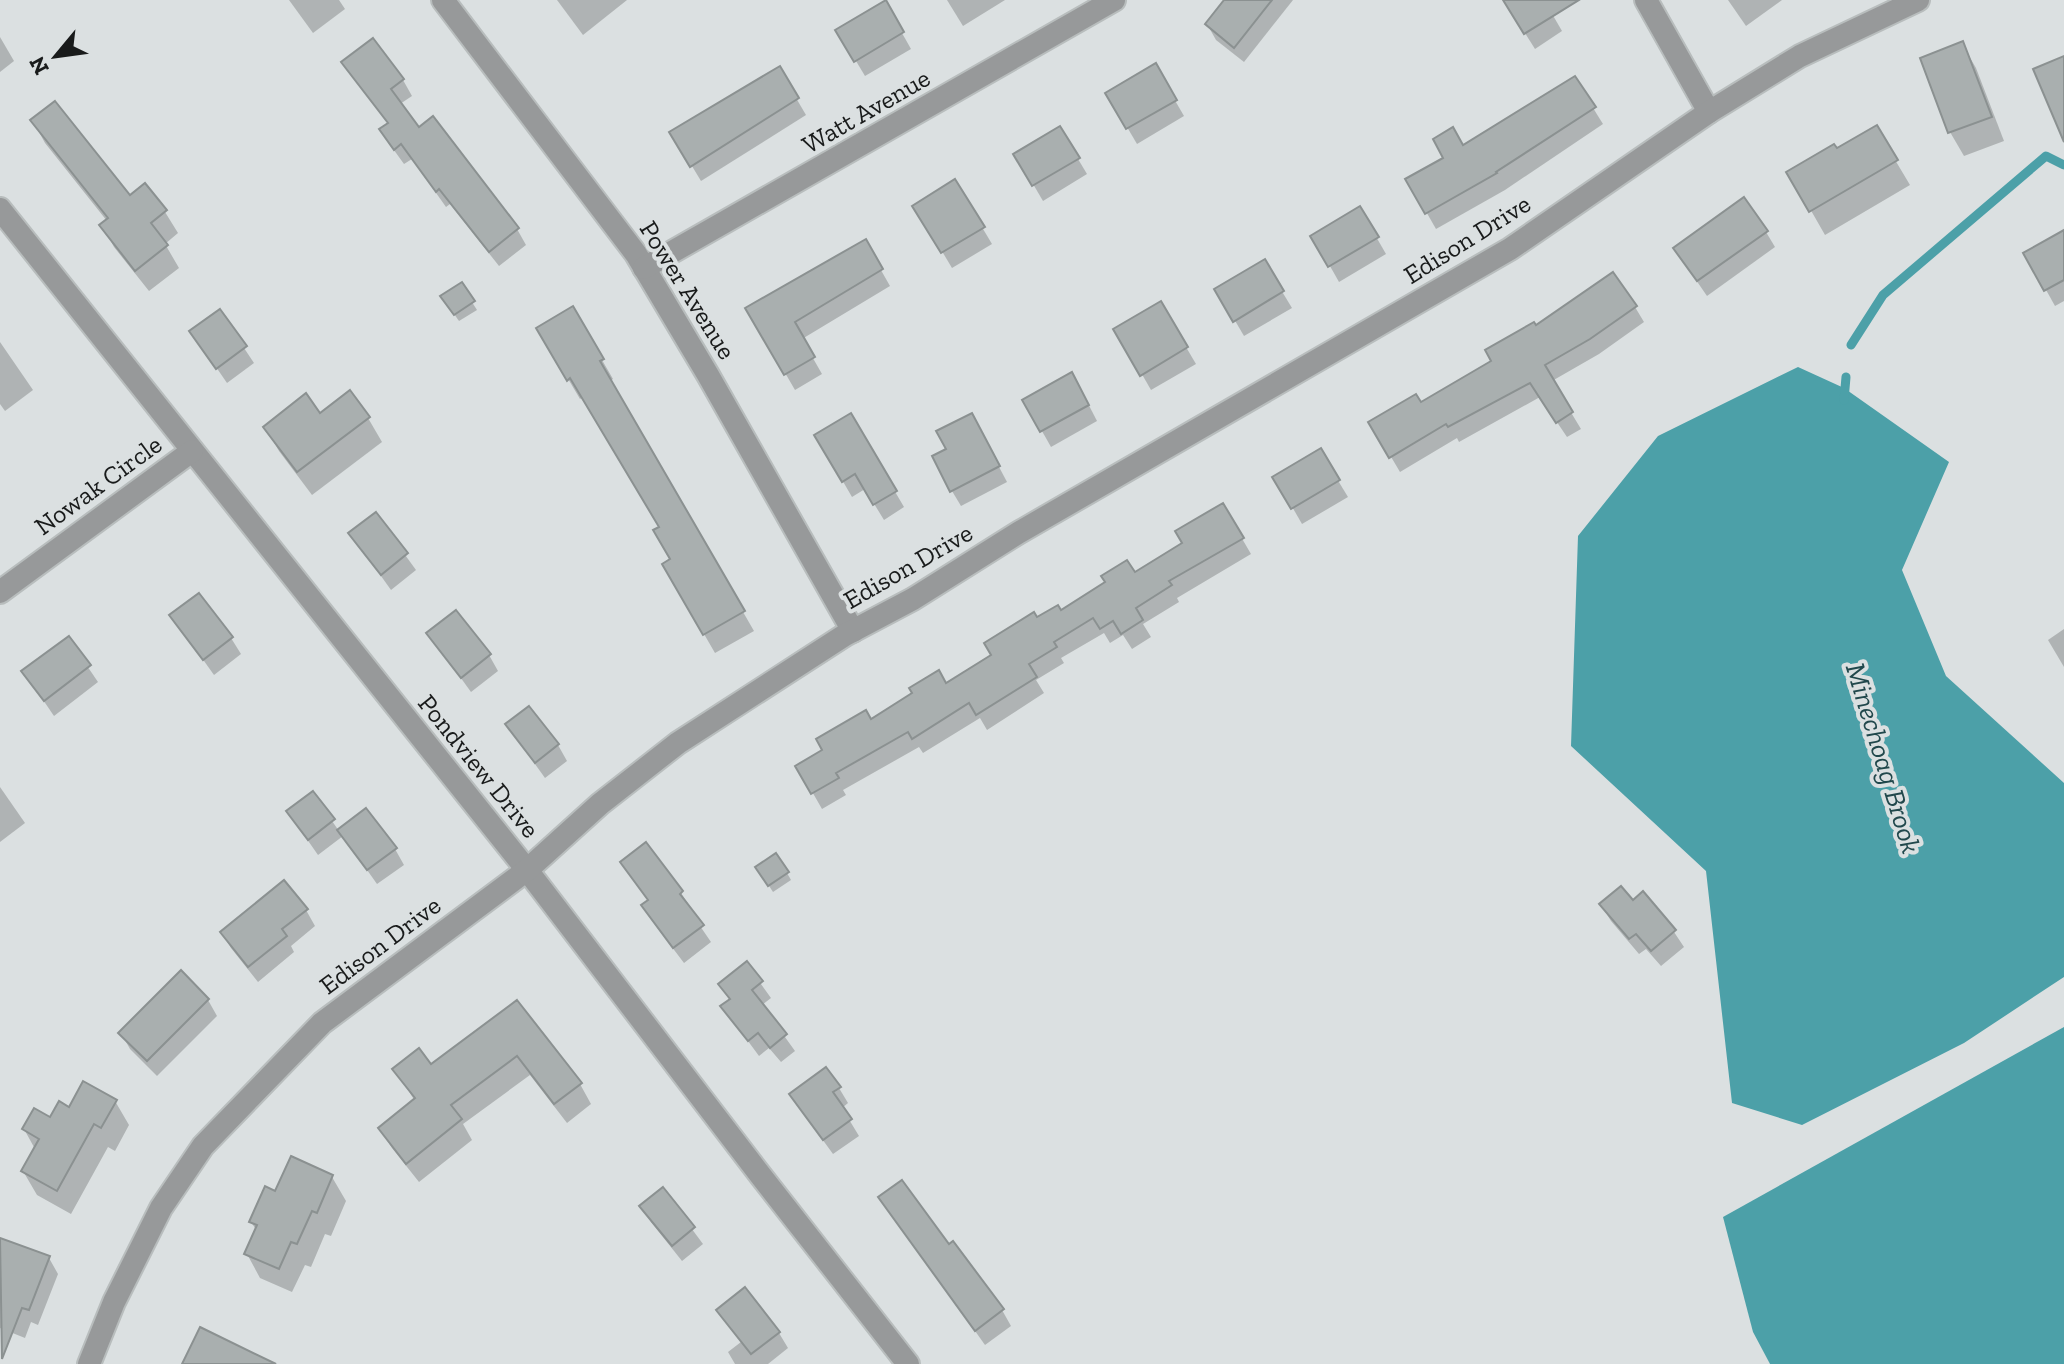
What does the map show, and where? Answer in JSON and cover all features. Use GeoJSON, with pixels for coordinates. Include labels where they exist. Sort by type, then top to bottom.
{"type":"FeatureCollection","features":[{"type":"Feature","properties":{"kind":"street","name":"Power Avenue"},"geometry":{"type":"LineString","coordinates":[[443,0],[644,268],[853,631]]}},
{"type":"Feature","properties":{"kind":"street","name":"Watt Avenue"},"geometry":{"type":"LineString","coordinates":[[644,268],[1114,0]]}},
{"type":"Feature","properties":{"kind":"street"},"geometry":{"type":"LineString","coordinates":[[1646,0],[1709,112]]}},
{"type":"Feature","properties":{"kind":"street","name":"Edison Drive"},"geometry":{"type":"LineString","coordinates":[[89,1364],[114,1302],[161,1208],[203,1146],[322,1023],[527,870],[600,804],[678,743],[853,631],[913,599],[1018,533],[1510,249],[1709,112],[1800,56],[1918,0]]}},
{"type":"Feature","properties":{"kind":"street","name":"Pondview Drive"},"geometry":{"type":"LineString","coordinates":[[0,209],[527,870],[908,1364]]}},
{"type":"Feature","properties":{"kind":"street","name":"Nowak Circle"},"geometry":{"type":"LineString","coordinates":[[0,592],[192,451]]}},
{"type":"Feature","properties":{"kind":"water"},"geometry":{"type":"Polygon","coordinates":[[[1798,367],[1844,388],[1949,462],[1902,570],[1946,676],[2064,783],[2064,977],[1964,1043],[1802,1125],[1732,1103],[1706,871],[1571,746],[1578,536],[1658,436],[1798,367]]]}},
{"type":"Feature","properties":{"kind":"water"},"geometry":{"type":"Polygon","coordinates":[[[2064,1027],[2064,1364],[1770,1364],[1753,1332],[1723,1217],[2064,1027]]]}},
{"type":"Feature","properties":{"kind":"building"},"geometry":{"type":"Polygon","coordinates":[[[886,0],[904,32],[854,62],[835,30],[886,0]]]}},
{"type":"Feature","properties":{"kind":"building"},"geometry":{"type":"Polygon","coordinates":[[[1224,0],[1272,0],[1234,48],[1205,24],[1224,0]]]}},
{"type":"Feature","properties":{"kind":"building"},"geometry":{"type":"Polygon","coordinates":[[[1503,0],[1579,0],[1524,34],[1503,0]]]}},
{"type":"Feature","properties":{"kind":"building"},"geometry":{"type":"Polygon","coordinates":[[[373,38],[404,79],[391,89],[419,127],[433,116],[519,228],[489,252],[439,189],[436,192],[401,144],[394,150],[379,129],[388,123],[341,62],[373,38]]]}},
{"type":"Feature","properties":{"kind":"building"},"geometry":{"type":"Polygon","coordinates":[[[1963,41],[1992,117],[1948,133],[1920,58],[1963,41]]]}},
{"type":"Feature","properties":{"kind":"building"},"geometry":{"type":"Polygon","coordinates":[[[2064,56],[2064,142],[2033,69],[2064,56]]]}},
{"type":"Feature","properties":{"kind":"building"},"geometry":{"type":"Polygon","coordinates":[[[1156,63],[1177,100],[1126,129],[1105,93],[1156,63]]]}},
{"type":"Feature","properties":{"kind":"building"},"geometry":{"type":"Polygon","coordinates":[[[780,66],[799,98],[690,167],[669,132],[780,66]]]}},
{"type":"Feature","properties":{"kind":"building"},"geometry":{"type":"Polygon","coordinates":[[[1575,76],[1596,107],[1497,173],[1425,214],[1405,179],[1443,158],[1433,139],[1453,127],[1463,145],[1575,76]]]}},
{"type":"Feature","properties":{"kind":"building"},"geometry":{"type":"Polygon","coordinates":[[[55,101],[130,195],[145,183],[167,210],[151,223],[168,245],[135,271],[99,225],[108,218],[30,120],[55,101]]]}},
{"type":"Feature","properties":{"kind":"building"},"geometry":{"type":"Polygon","coordinates":[[[1877,125],[1898,160],[1809,212],[1786,172],[1834,144],[1837,148],[1877,125]]]}},
{"type":"Feature","properties":{"kind":"building"},"geometry":{"type":"Polygon","coordinates":[[[1060,126],[1080,158],[1032,186],[1013,154],[1060,126]]]}},
{"type":"Feature","properties":{"kind":"building"},"geometry":{"type":"Polygon","coordinates":[[[955,179],[985,227],[941,253],[912,206],[955,179]]]}},
{"type":"Feature","properties":{"kind":"building"},"geometry":{"type":"Polygon","coordinates":[[[1744,197],[1768,231],[1697,281],[1673,248],[1744,197]]]}},
{"type":"Feature","properties":{"kind":"building"},"geometry":{"type":"Polygon","coordinates":[[[1360,206],[1379,237],[1328,267],[1310,236],[1360,206]]]}},
{"type":"Feature","properties":{"kind":"building"},"geometry":{"type":"Polygon","coordinates":[[[2064,230],[2064,280],[2044,291],[2023,253],[2064,230]]]}},
{"type":"Feature","properties":{"kind":"building"},"geometry":{"type":"Polygon","coordinates":[[[866,239],[883,269],[795,322],[815,357],[784,375],[745,308],[866,239]]]}},
{"type":"Feature","properties":{"kind":"building"},"geometry":{"type":"Polygon","coordinates":[[[1265,259],[1284,291],[1233,322],[1214,289],[1265,259]]]}},
{"type":"Feature","properties":{"kind":"building"},"geometry":{"type":"Polygon","coordinates":[[[1613,272],[1637,306],[1590,339],[1545,365],[1573,412],[1556,423],[1530,383],[1448,427],[1446,424],[1389,458],[1368,422],[1416,394],[1421,402],[1491,361],[1485,350],[1534,322],[1536,325],[1613,272]]]}},
{"type":"Feature","properties":{"kind":"building"},"geometry":{"type":"Polygon","coordinates":[[[462,282],[475,301],[454,315],[440,296],[462,282]]]}},
{"type":"Feature","properties":{"kind":"building"},"geometry":{"type":"Polygon","coordinates":[[[1161,301],[1188,347],[1140,376],[1113,329],[1161,301]]]}},
{"type":"Feature","properties":{"kind":"building"},"geometry":{"type":"Polygon","coordinates":[[[573,306],[604,359],[600,361],[745,611],[703,635],[662,564],[670,559],[653,530],[659,527],[570,378],[567,381],[536,328],[573,306]]]}},
{"type":"Feature","properties":{"kind":"building"},"geometry":{"type":"Polygon","coordinates":[[[220,309],[247,346],[216,369],[189,331],[220,309]]]}},
{"type":"Feature","properties":{"kind":"building"},"geometry":{"type":"Polygon","coordinates":[[[1072,372],[1089,405],[1040,432],[1022,400],[1072,372]]]}},
{"type":"Feature","properties":{"kind":"building"},"geometry":{"type":"Polygon","coordinates":[[[350,390],[370,417],[297,472],[263,427],[306,393],[320,413],[350,390]]]}},
{"type":"Feature","properties":{"kind":"building"},"geometry":{"type":"Polygon","coordinates":[[[851,413],[897,491],[873,505],[855,474],[842,482],[814,435],[851,413]]]}},
{"type":"Feature","properties":{"kind":"building"},"geometry":{"type":"Polygon","coordinates":[[[972,413],[1000,466],[950,492],[932,456],[946,449],[936,431],[972,413]]]}},
{"type":"Feature","properties":{"kind":"building"},"geometry":{"type":"Polygon","coordinates":[[[1321,448],[1340,480],[1291,509],[1272,477],[1321,448]]]}},
{"type":"Feature","properties":{"kind":"building"},"geometry":{"type":"Polygon","coordinates":[[[1223,503],[1244,538],[1169,581],[1172,585],[1136,608],[1143,620],[1121,634],[1113,621],[1100,629],[1093,618],[1054,642],[1057,647],[1029,664],[1037,677],[976,715],[969,703],[912,739],[908,732],[836,773],[839,778],[811,794],[795,766],[822,750],[816,739],[866,710],[871,719],[912,693],[909,688],[939,670],[946,683],[991,655],[984,643],[1034,612],[1037,617],[1058,605],[1061,610],[1105,582],[1101,576],[1127,560],[1135,572],[1182,543],[1175,531],[1223,503]]]}},
{"type":"Feature","properties":{"kind":"building"},"geometry":{"type":"Polygon","coordinates":[[[376,512],[408,553],[381,575],[348,533],[376,512]]]}},
{"type":"Feature","properties":{"kind":"building"},"geometry":{"type":"Polygon","coordinates":[[[199,593],[233,637],[203,660],[169,615],[199,593]]]}},
{"type":"Feature","properties":{"kind":"building"},"geometry":{"type":"Polygon","coordinates":[[[456,610],[491,654],[461,678],[426,633],[456,610]]]}},
{"type":"Feature","properties":{"kind":"building"},"geometry":{"type":"Polygon","coordinates":[[[69,636],[91,665],[44,701],[21,671],[69,636]]]}},
{"type":"Feature","properties":{"kind":"building"},"geometry":{"type":"Polygon","coordinates":[[[529,706],[559,744],[535,763],[505,724],[529,706]]]}},
{"type":"Feature","properties":{"kind":"building"},"geometry":{"type":"Polygon","coordinates":[[[313,791],[335,819],[308,840],[286,811],[313,791]]]}},
{"type":"Feature","properties":{"kind":"building"},"geometry":{"type":"Polygon","coordinates":[[[366,808],[397,848],[367,870],[337,830],[366,808]]]}},
{"type":"Feature","properties":{"kind":"building"},"geometry":{"type":"Polygon","coordinates":[[[646,842],[704,925],[673,948],[641,905],[648,900],[620,862],[646,842]]]}},
{"type":"Feature","properties":{"kind":"building"},"geometry":{"type":"Polygon","coordinates":[[[776,853],[789,872],[768,886],[755,867],[776,853]]]}},
{"type":"Feature","properties":{"kind":"building"},"geometry":{"type":"Polygon","coordinates":[[[284,880],[308,909],[282,929],[287,936],[248,967],[220,932],[284,880]]]}},
{"type":"Feature","properties":{"kind":"building"},"geometry":{"type":"Polygon","coordinates":[[[1621,886],[1633,900],[1643,891],[1676,930],[1651,951],[1636,934],[1629,939],[1599,904],[1621,886]]]}},
{"type":"Feature","properties":{"kind":"building"},"geometry":{"type":"Polygon","coordinates":[[[747,961],[763,981],[752,990],[787,1034],[770,1048],[758,1033],[748,1041],[720,1006],[730,999],[718,984],[747,961]]]}},
{"type":"Feature","properties":{"kind":"building"},"geometry":{"type":"Polygon","coordinates":[[[181,970],[209,999],[147,1061],[118,1033],[181,970]]]}},
{"type":"Feature","properties":{"kind":"building"},"geometry":{"type":"Polygon","coordinates":[[[517,1000],[582,1083],[554,1104],[517,1056],[451,1105],[462,1119],[406,1164],[378,1128],[415,1098],[392,1069],[419,1048],[431,1064],[517,1000]]]}},
{"type":"Feature","properties":{"kind":"building"},"geometry":{"type":"Polygon","coordinates":[[[826,1067],[841,1087],[833,1092],[852,1119],[823,1140],[789,1094],[826,1067]]]}},
{"type":"Feature","properties":{"kind":"building"},"geometry":{"type":"Polygon","coordinates":[[[83,1081],[117,1100],[101,1128],[94,1124],[57,1191],[21,1171],[39,1139],[22,1129],[34,1108],[50,1117],[59,1101],[69,1107],[83,1081]]]}},
{"type":"Feature","properties":{"kind":"building"},"geometry":{"type":"Polygon","coordinates":[[[291,1156],[333,1175],[317,1213],[312,1211],[297,1244],[291,1242],[279,1269],[244,1254],[257,1225],[249,1222],[265,1186],[275,1191],[291,1156]]]}},
{"type":"Feature","properties":{"kind":"building"},"geometry":{"type":"Polygon","coordinates":[[[902,1180],[949,1244],[953,1241],[1004,1309],[975,1331],[878,1197],[902,1180]]]}},
{"type":"Feature","properties":{"kind":"building"},"geometry":{"type":"Polygon","coordinates":[[[663,1187],[695,1227],[672,1246],[639,1206],[663,1187]]]}},
{"type":"Feature","properties":{"kind":"building"},"geometry":{"type":"Polygon","coordinates":[[[0,1238],[50,1256],[29,1310],[22,1308],[2,1359],[0,1238]]]}},
{"type":"Feature","properties":{"kind":"building"},"geometry":{"type":"Polygon","coordinates":[[[745,1287],[780,1332],[751,1354],[716,1310],[745,1287]]]}},
{"type":"Feature","properties":{"kind":"building"},"geometry":{"type":"Polygon","coordinates":[[[200,1327],[276,1364],[182,1364],[200,1327]]]}},
{"type":"Feature","properties":{"kind":"waterway","name":"Minechoag Brook"},"geometry":{"type":"LineString","coordinates":[[1851,345],[1883,295],[2046,156],[2064,165]]}},
{"type":"Feature","properties":{"kind":"waterway","name":"Minechoag Brook"},"geometry":{"type":"LineString","coordinates":[[1844,400],[1846,377]]}}]}
